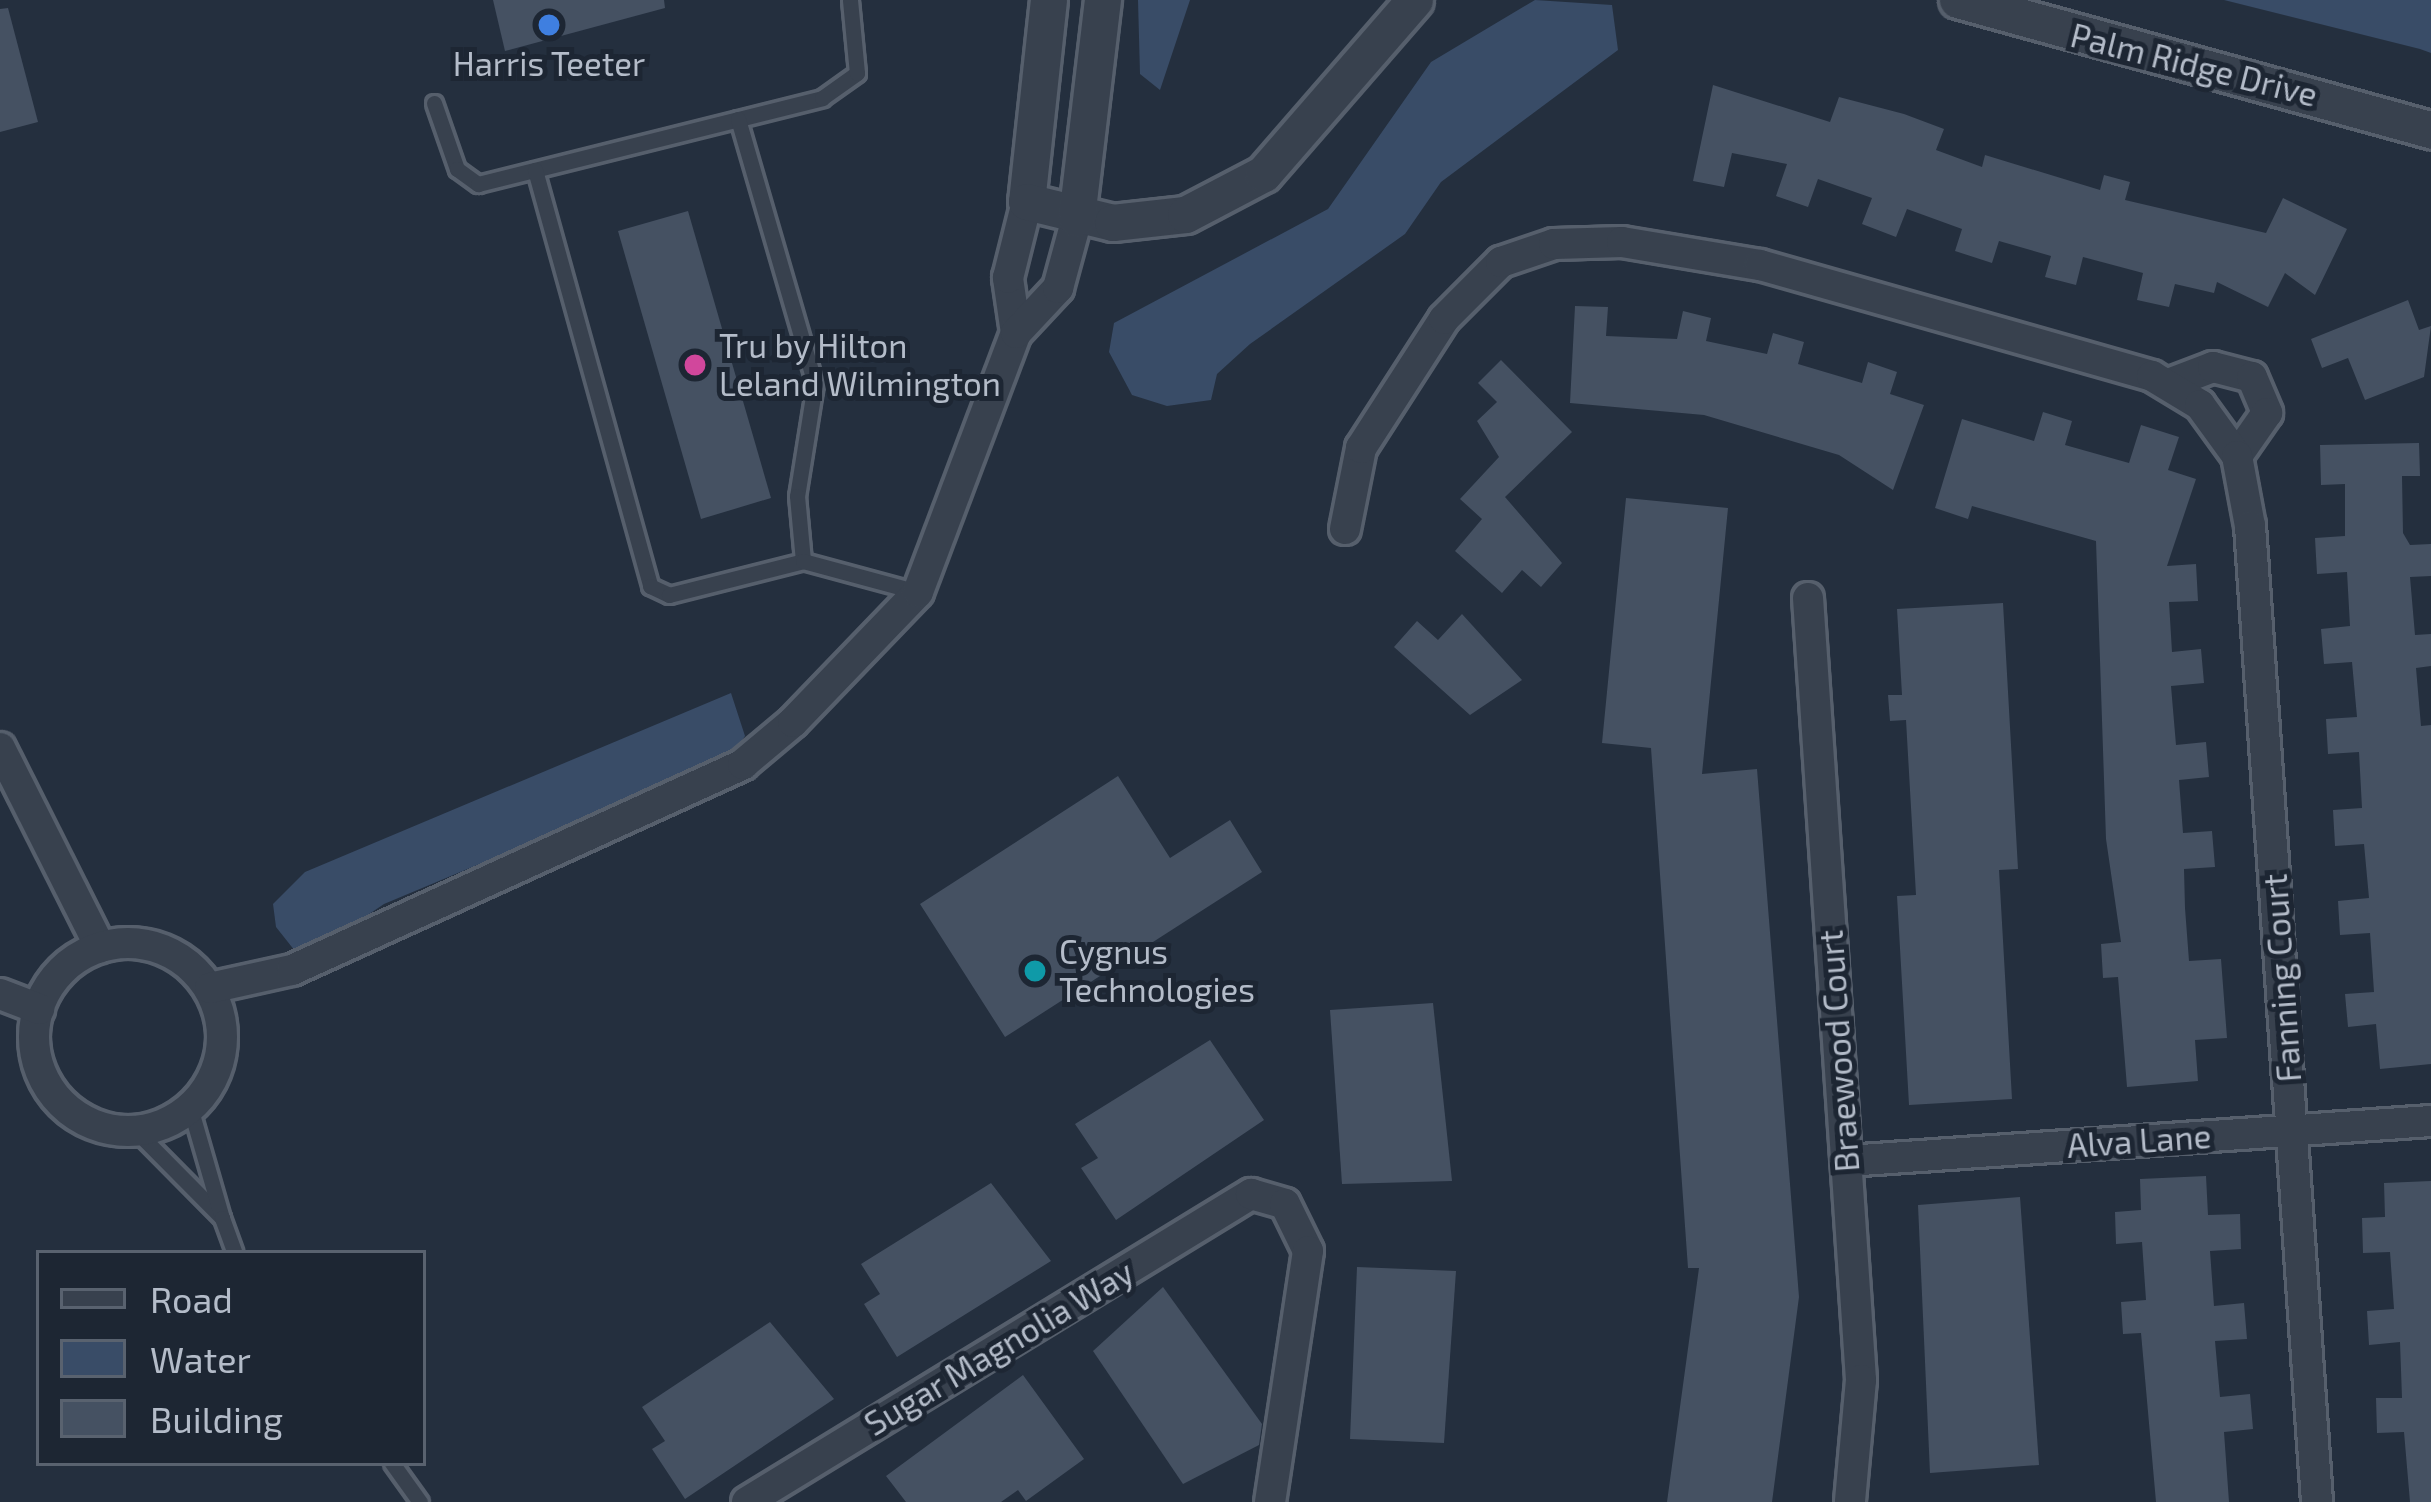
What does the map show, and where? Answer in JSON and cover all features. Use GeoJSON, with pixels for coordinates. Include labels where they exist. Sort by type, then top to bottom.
{"type":"FeatureCollection","features":[{"type":"Feature","properties":{"kind":"street"},"geometry":{"type":"LineString","coordinates":[[1016,333],[1008,278],[1028,202],[1049,0]]}},
{"type":"Feature","properties":{"kind":"street"},"geometry":{"type":"LineString","coordinates":[[210,988],[292,970],[743,764],[918,592],[1016,333],[1058,288],[1077,218],[1102,0]]}},
{"type":"Feature","properties":{"kind":"street"},"geometry":{"type":"LineString","coordinates":[[1362,54],[1375,0]]}},
{"type":"Feature","properties":{"kind":"street"},"geometry":{"type":"LineString","coordinates":[[1028,202],[1077,218],[1160,221],[1244,188],[1310,133],[1362,54],[1415,0]]}},
{"type":"Feature","properties":{"kind":"street","name":"Palm Ridge Drive"},"geometry":{"type":"LineString","coordinates":[[1958,0],[2431,130]]}},
{"type":"Feature","properties":{"kind":"street"},"geometry":{"type":"LineString","coordinates":[[1345,529],[1361,448],[1444,319],[1501,262],[1554,244],[1710,253],[2171,383],[2237,456],[2267,413],[2252,377],[2213,367],[2171,383]]}},
{"type":"Feature","properties":{"kind":"street","name":"Fanning Court"},"geometry":{"type":"LineString","coordinates":[[2237,456],[2317,1502]]}},
{"type":"Feature","properties":{"kind":"street","name":"Braewood Court"},"geometry":{"type":"LineString","coordinates":[[1808,598],[1863,1420],[1850,1502]]}},
{"type":"Feature","properties":{"kind":"street"},"geometry":{"type":"LineString","coordinates":[[0,748],[100,947]]}},
{"type":"Feature","properties":{"kind":"street"},"geometry":{"type":"LineString","coordinates":[[100,947],[160,947],[210,988],[220,1061],[190,1107],[137,1132],[104,1129],[59,1102],[38,1058],[38,1009],[71,962],[100,947]]}},
{"type":"Feature","properties":{"kind":"street"},"geometry":{"type":"LineString","coordinates":[[0,994],[38,1009]]}},
{"type":"Feature","properties":{"kind":"street","name":"Alva Lane"},"geometry":{"type":"LineString","coordinates":[[1846,1160],[2431,1120]]}},
{"type":"Feature","properties":{"kind":"street","name":"Sugar Magnolia Way"},"geometry":{"type":"LineString","coordinates":[[747,1502],[1251,1193],[1285,1204],[1307,1251],[1270,1502]]}},
{"type":"Feature","properties":{"kind":"lane"},"geometry":{"type":"LineString","coordinates":[[434,104],[457,169],[478,184],[535,170],[822,98],[857,73],[850,0]]}},
{"type":"Feature","properties":{"kind":"lane"},"geometry":{"type":"LineString","coordinates":[[738,119],[815,384],[797,496],[803,561]]}},
{"type":"Feature","properties":{"kind":"lane"},"geometry":{"type":"LineString","coordinates":[[535,170],[650,586],[669,595],[803,561],[918,592]]}},
{"type":"Feature","properties":{"kind":"lane"},"geometry":{"type":"LineString","coordinates":[[190,1107],[234,1250]]}},
{"type":"Feature","properties":{"kind":"lane"},"geometry":{"type":"LineString","coordinates":[[137,1132],[222,1218]]}},
{"type":"Feature","properties":{"kind":"lane"},"geometry":{"type":"LineString","coordinates":[[394,1466],[420,1502]]}},
{"type":"Feature","properties":{"kind":"water"},"geometry":{"type":"Polygon","coordinates":[[[1138,0],[1190,0],[1160,90],[1140,74],[1138,0]]]}},
{"type":"Feature","properties":{"kind":"water"},"geometry":{"type":"Polygon","coordinates":[[[1535,0],[1612,5],[1618,50],[1441,182],[1405,234],[1250,344],[1217,374],[1211,400],[1167,406],[1132,395],[1109,352],[1114,323],[1328,209],[1431,62],[1535,0]]]}},
{"type":"Feature","properties":{"kind":"water"},"geometry":{"type":"Polygon","coordinates":[[[2224,0],[2431,0],[2431,53],[2420,49],[2224,0]]]}},
{"type":"Feature","properties":{"kind":"water"},"geometry":{"type":"Polygon","coordinates":[[[731,693],[745,736],[730,759],[384,904],[316,950],[295,951],[276,927],[273,904],[305,872],[731,693]]]}},
{"type":"Feature","properties":{"kind":"building","name":"Harris Teeter"},"geometry":{"type":"Polygon","coordinates":[[[493,0],[664,0],[665,8],[505,51],[493,0]]]}},
{"type":"Feature","properties":{"kind":"building"},"geometry":{"type":"Polygon","coordinates":[[[8,8],[38,122],[0,132],[0,9],[8,8]]]}},
{"type":"Feature","properties":{"kind":"building"},"geometry":{"type":"Polygon","coordinates":[[[1713,85],[1830,122],[1839,97],[1904,114],[1944,129],[1936,150],[1982,167],[1985,155],[2100,190],[2104,175],[2130,182],[2125,200],[2266,233],[2283,198],[2347,229],[2315,295],[2285,273],[2268,307],[2217,282],[2214,293],[2175,284],[2169,307],[2137,300],[2143,273],[2083,257],[2076,285],[2045,277],[2051,256],[1999,241],[1992,263],[1955,251],[1962,229],[1907,209],[1896,237],[1862,224],[1872,198],[1818,179],[1808,207],[1776,196],[1787,164],[1732,153],[1724,187],[1693,181],[1713,85]]]}},
{"type":"Feature","properties":{"kind":"building","name":"Tru by Hilton Leland Wilmington"},"geometry":{"type":"Polygon","coordinates":[[[688,211],[771,498],[701,519],[618,231],[688,211]]]}},
{"type":"Feature","properties":{"kind":"building"},"geometry":{"type":"Polygon","coordinates":[[[2408,300],[2419,330],[2431,326],[2424,377],[2365,400],[2348,358],[2322,368],[2311,339],[2408,300]]]}},
{"type":"Feature","properties":{"kind":"building"},"geometry":{"type":"Polygon","coordinates":[[[1575,306],[1608,307],[1606,336],[1677,339],[1683,311],[1711,318],[1706,341],[1767,354],[1773,333],[1804,342],[1798,364],[1862,383],[1868,362],[1897,372],[1890,394],[1924,405],[1893,490],[1839,455],[1704,415],[1570,403],[1575,306]]]}},
{"type":"Feature","properties":{"kind":"building"},"geometry":{"type":"Polygon","coordinates":[[[1501,360],[1572,432],[1505,497],[1562,563],[1541,587],[1522,570],[1502,593],[1455,551],[1482,519],[1460,499],[1499,457],[1477,421],[1497,402],[1478,383],[1501,360]]]}},
{"type":"Feature","properties":{"kind":"building"},"geometry":{"type":"Polygon","coordinates":[[[2043,412],[2072,421],[2065,445],[2129,463],[2141,425],[2179,437],[2168,470],[2196,479],[2167,566],[2196,564],[2198,601],[2169,602],[2172,652],[2201,649],[2204,683],[2171,686],[2176,745],[2206,742],[2209,777],[2179,780],[2183,833],[2212,831],[2215,867],[2184,869],[2185,908],[2189,961],[2221,959],[2227,1038],[2195,1040],[2198,1081],[2127,1087],[2118,977],[2103,978],[2101,944],[2121,942],[2106,839],[2096,541],[1972,506],[1968,519],[1935,508],[1962,419],[2034,441],[2043,412]]]}},
{"type":"Feature","properties":{"kind":"building"},"geometry":{"type":"Polygon","coordinates":[[[2419,443],[2420,476],[2402,476],[2403,533],[2410,545],[2431,544],[2431,576],[2410,577],[2415,635],[2431,634],[2431,666],[2416,668],[2421,726],[2431,725],[2431,1064],[2380,1069],[2376,1024],[2348,1027],[2345,994],[2374,992],[2370,933],[2340,935],[2338,901],[2369,898],[2364,844],[2335,846],[2333,810],[2362,808],[2359,752],[2328,754],[2326,719],[2357,717],[2352,662],[2324,664],[2321,629],[2350,626],[2347,572],[2317,574],[2315,538],[2345,536],[2345,484],[2321,485],[2320,445],[2419,443]]]}},
{"type":"Feature","properties":{"kind":"building"},"geometry":{"type":"Polygon","coordinates":[[[1626,498],[1728,508],[1702,774],[1757,769],[1799,1297],[1772,1502],[1667,1502],[1699,1268],[1688,1268],[1651,748],[1602,743],[1626,498]]]}},
{"type":"Feature","properties":{"kind":"building"},"geometry":{"type":"Polygon","coordinates":[[[2003,603],[2018,869],[1999,870],[2012,1099],[1909,1105],[1897,896],[1916,895],[1906,720],[1890,721],[1888,695],[1902,695],[1897,609],[2003,603]]]}},
{"type":"Feature","properties":{"kind":"building"},"geometry":{"type":"Polygon","coordinates":[[[1462,614],[1522,680],[1470,715],[1394,647],[1417,621],[1438,640],[1462,614]]]}},
{"type":"Feature","properties":{"kind":"building","name":"Cygnus Technologies"},"geometry":{"type":"Polygon","coordinates":[[[1118,776],[1170,858],[1230,820],[1262,872],[1005,1037],[920,904],[1118,776]]]}},
{"type":"Feature","properties":{"kind":"building"},"geometry":{"type":"Polygon","coordinates":[[[1433,1003],[1452,1181],[1342,1184],[1330,1010],[1433,1003]]]}},
{"type":"Feature","properties":{"kind":"building"},"geometry":{"type":"Polygon","coordinates":[[[1210,1040],[1264,1120],[1116,1220],[1081,1168],[1098,1158],[1075,1124],[1210,1040]]]}},
{"type":"Feature","properties":{"kind":"building"},"geometry":{"type":"Polygon","coordinates":[[[2206,1176],[2208,1215],[2240,1214],[2241,1249],[2210,1251],[2214,1306],[2244,1303],[2247,1339],[2215,1341],[2220,1397],[2250,1394],[2253,1429],[2224,1432],[2229,1502],[2156,1502],[2141,1333],[2123,1334],[2121,1302],[2146,1300],[2142,1242],[2116,1244],[2115,1212],[2141,1210],[2140,1179],[2206,1176]]]}},
{"type":"Feature","properties":{"kind":"building"},"geometry":{"type":"Polygon","coordinates":[[[2431,1181],[2431,1502],[2410,1502],[2404,1432],[2377,1433],[2376,1398],[2402,1398],[2400,1342],[2369,1345],[2367,1311],[2394,1309],[2390,1252],[2363,1253],[2362,1218],[2385,1217],[2384,1183],[2431,1181]]]}},
{"type":"Feature","properties":{"kind":"building"},"geometry":{"type":"Polygon","coordinates":[[[991,1183],[1051,1261],[897,1357],[864,1304],[880,1294],[861,1264],[991,1183]]]}},
{"type":"Feature","properties":{"kind":"building"},"geometry":{"type":"Polygon","coordinates":[[[2020,1197],[2039,1465],[1930,1473],[1918,1205],[2020,1197]]]}},
{"type":"Feature","properties":{"kind":"building"},"geometry":{"type":"Polygon","coordinates":[[[1357,1267],[1456,1271],[1444,1443],[1350,1439],[1357,1267]]]}},
{"type":"Feature","properties":{"kind":"building"},"geometry":{"type":"Polygon","coordinates":[[[1163,1287],[1262,1424],[1259,1445],[1183,1484],[1093,1351],[1163,1287]]]}},
{"type":"Feature","properties":{"kind":"building"},"geometry":{"type":"Polygon","coordinates":[[[770,1322],[834,1399],[685,1499],[652,1449],[665,1441],[642,1407],[770,1322]]]}},
{"type":"Feature","properties":{"kind":"building"},"geometry":{"type":"Polygon","coordinates":[[[1023,1375],[1084,1459],[1026,1501],[1018,1490],[1001,1502],[906,1502],[886,1476],[1023,1375]]]}},
{"type":"Feature","properties":{"kind":"place","name":"Harris Teeter"},"geometry":{"type":"Point","coordinates":[549,25]}},
{"type":"Feature","properties":{"kind":"place","name":"Tru by Hilton Leland Wilmington"},"geometry":{"type":"Point","coordinates":[695,365]}},
{"type":"Feature","properties":{"kind":"place","name":"Cygnus Technologies"},"geometry":{"type":"Point","coordinates":[1035,971]}}]}
